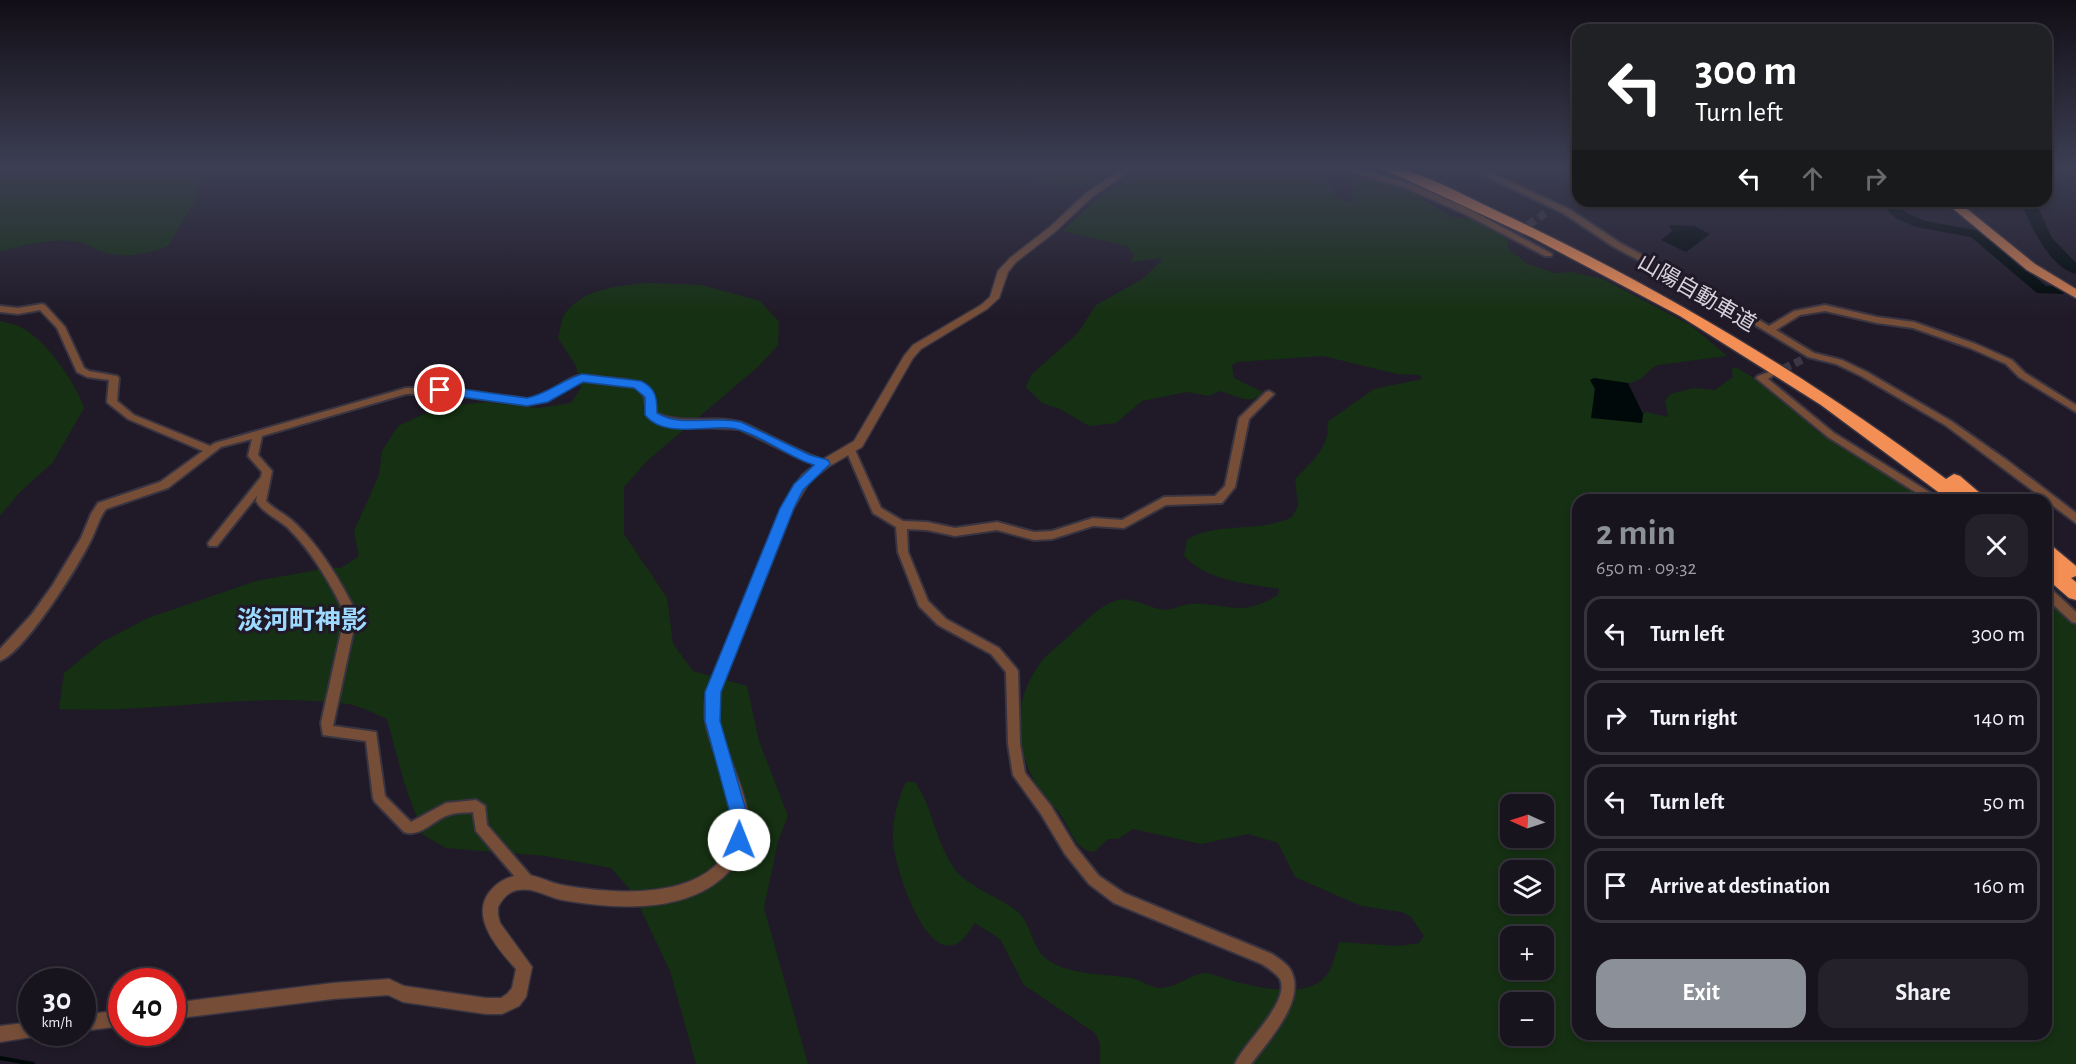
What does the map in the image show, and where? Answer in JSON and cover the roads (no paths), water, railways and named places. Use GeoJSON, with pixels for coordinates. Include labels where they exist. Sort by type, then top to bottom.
{"type":"FeatureCollection","features":[{"type":"Feature","properties":{"kind":"highway","name":"山陽自動車道"},"geometry":{"type":"LineString","coordinates":[[1500,217],[1535,232],[1707,325],[1829,402],[1954,494]]}},
{"type":"Feature","properties":{"kind":"highway","name":"山陽自動車道"},"geometry":{"type":"LineString","coordinates":[[1518,217],[1677,297],[1839,397],[1972,494]]}},
{"type":"Feature","properties":{"kind":"highway"},"geometry":{"type":"LineString","coordinates":[[2052,556],[2076,576]]}},
{"type":"Feature","properties":{"kind":"highway"},"geometry":{"type":"LineString","coordinates":[[2052,572],[2076,592]]}},
{"type":"Feature","properties":{"kind":"main road"},"geometry":{"type":"LineString","coordinates":[[1969,217],[2012,252],[2062,286],[2076,292]]}},
{"type":"Feature","properties":{"kind":"street"},"geometry":{"type":"LineString","coordinates":[[186,1009],[333,991],[389,987],[403,994],[486,1006],[502,1006],[513,1000],[520,991],[524,967],[506,946],[491,921],[491,907],[496,894],[505,885],[527,881],[563,893],[657,898],[678,895],[712,878],[730,861],[737,847],[742,824],[712,721],[713,692],[787,508],[798,487],[824,464],[851,450],[862,437],[898,374],[917,347],[984,307],[994,298],[1003,271],[1013,260],[1066,217]]}},
{"type":"Feature","properties":{"kind":"street"},"geometry":{"type":"LineString","coordinates":[[1477,217],[1516,234],[1548,254]]}},
{"type":"Feature","properties":{"kind":"street"},"geometry":{"type":"LineString","coordinates":[[1572,217],[1617,245],[1769,330],[1808,356],[1839,362],[1948,423],[2044,494]]}},
{"type":"Feature","properties":{"kind":"street"},"geometry":{"type":"LineString","coordinates":[[0,309],[18,311],[42,307],[60,327],[81,370],[87,374],[114,378],[112,402],[131,417],[210,450]]}},
{"type":"Feature","properties":{"kind":"street"},"geometry":{"type":"LineString","coordinates":[[1769,330],[1797,313],[1825,308],[1877,320],[1914,325],[1973,346],[2009,362],[2022,375],[2076,409]]}},
{"type":"Feature","properties":{"kind":"street"},"geometry":{"type":"LineString","coordinates":[[1769,375],[1761,378],[1831,435],[1927,494]]}},
{"type":"Feature","properties":{"kind":"street"},"geometry":{"type":"LineString","coordinates":[[0,656],[41,614],[89,534],[97,511],[102,506],[164,485],[210,450],[406,392],[440,390],[527,402],[544,399],[568,382],[582,378],[636,384],[645,388],[651,397],[651,415],[658,419],[678,425],[730,424],[741,426],[806,458],[824,464]]}},
{"type":"Feature","properties":{"kind":"street"},"geometry":{"type":"LineString","coordinates":[[851,450],[877,510],[901,525],[927,526],[955,532],[997,526],[1034,536],[1052,535],[1093,522],[1124,524],[1164,501],[1218,500],[1230,487],[1244,418],[1269,394]]}},
{"type":"Feature","properties":{"kind":"street"},"geometry":{"type":"LineString","coordinates":[[257,436],[253,456],[267,471],[261,501],[264,506],[286,519],[302,537],[351,614],[327,731],[372,736],[379,798],[409,828],[416,828],[446,809],[477,806],[480,810],[481,827],[527,881]]}},
{"type":"Feature","properties":{"kind":"street"},"geometry":{"type":"LineString","coordinates":[[213,543],[266,478]]}},
{"type":"Feature","properties":{"kind":"street"},"geometry":{"type":"LineString","coordinates":[[2052,500],[2076,519]]}},
{"type":"Feature","properties":{"kind":"street"},"geometry":{"type":"LineString","coordinates":[[901,525],[903,552],[923,603],[942,622],[995,651],[1012,671],[1014,744],[1019,775],[1046,810],[1070,850],[1094,880],[1119,898],[1267,959],[1285,974],[1290,987],[1284,1007],[1242,1064]]}},
{"type":"Feature","properties":{"kind":"street"},"geometry":{"type":"LineString","coordinates":[[2052,597],[2076,619]]}},
{"type":"Feature","properties":{"kind":"street"},"geometry":{"type":"LineString","coordinates":[[0,1034],[18,1031]]}},
{"type":"Feature","properties":{"kind":"waterway"},"geometry":{"type":"LineString","coordinates":[[1904,217],[1921,224],[1975,234],[2042,290],[2063,290]]}},
{"type":"Feature","properties":{"kind":"waterway"},"geometry":{"type":"LineString","coordinates":[[2034,217],[2052,248],[2076,270]]}},
{"type":"Feature","properties":{"kind":"waterway"},"geometry":{"type":"LineString","coordinates":[[0,1058],[33,1064]]}},
{"type":"Feature","properties":{"kind":"tunnel"},"geometry":{"type":"LineString","coordinates":[[1518,232],[1540,217]]}},
{"type":"Feature","properties":{"kind":"tunnel"},"geometry":{"type":"LineString","coordinates":[[1772,374],[1806,358]]}},
{"type":"Feature","properties":{"kind":"district","name":"淡河町神影"},"geometry":{"type":"Point","coordinates":[302,621]}}]}
